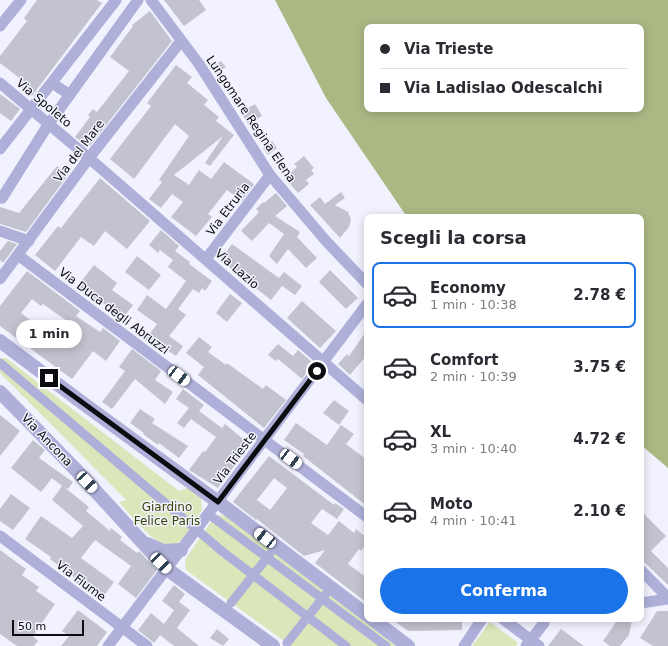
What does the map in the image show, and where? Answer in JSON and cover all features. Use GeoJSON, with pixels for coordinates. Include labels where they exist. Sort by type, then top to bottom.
{"type":"FeatureCollection","features":[{"type":"Feature","properties":{"kind":"street"},"geometry":{"type":"LineString","coordinates":[[0,26],[21,0]]}},
{"type":"Feature","properties":{"kind":"street"},"geometry":{"type":"LineString","coordinates":[[0,148],[116,0]]}},
{"type":"Feature","properties":{"kind":"street"},"geometry":{"type":"LineString","coordinates":[[0,197],[2,198],[48,125],[135,4],[122,0]]}},
{"type":"Feature","properties":{"kind":"street","name":"Lungomare Regina Elena"},"geometry":{"type":"LineString","coordinates":[[151,0],[198,64],[270,175],[326,241],[364,281]]}},
{"type":"Feature","properties":{"kind":"street","name":"Via del Mare"},"geometry":{"type":"LineString","coordinates":[[0,279],[4,267],[18,255],[29,241],[90,158],[181,41]]}},
{"type":"Feature","properties":{"kind":"street","name":"Via Spoleto"},"geometry":{"type":"LineString","coordinates":[[0,83],[32,109],[48,125],[90,158]]}},
{"type":"Feature","properties":{"kind":"street"},"geometry":{"type":"LineString","coordinates":[[52,83],[70,96]]}},
{"type":"Feature","properties":{"kind":"street","name":"Via Lazio"},"geometry":{"type":"LineString","coordinates":[[90,158],[364,397]]}},
{"type":"Feature","properties":{"kind":"street","name":"Via Etruria"},"geometry":{"type":"LineString","coordinates":[[206,259],[270,175]]}},
{"type":"Feature","properties":{"kind":"street"},"geometry":{"type":"LineString","coordinates":[[0,231],[29,241]]}},
{"type":"Feature","properties":{"kind":"street","name":"Via Duca degli Abruzzi"},"geometry":{"type":"LineString","coordinates":[[18,255],[364,515]]}},
{"type":"Feature","properties":{"kind":"street","name":"Via Trieste"},"geometry":{"type":"LineString","coordinates":[[108,646],[364,308]]}},
{"type":"Feature","properties":{"kind":"street"},"geometry":{"type":"LineString","coordinates":[[0,341],[218,502],[322,599],[386,646]]}},
{"type":"Feature","properties":{"kind":"street"},"geometry":{"type":"LineString","coordinates":[[0,362],[196,530],[346,646]]}},
{"type":"Feature","properties":{"kind":"street","name":"Via Ancona"},"geometry":{"type":"LineString","coordinates":[[0,392],[142,540],[167,569],[273,646]]}},
{"type":"Feature","properties":{"kind":"street"},"geometry":{"type":"LineString","coordinates":[[211,516],[331,587],[364,613]]}},
{"type":"Feature","properties":{"kind":"street","name":"Via Fiume"},"geometry":{"type":"LineString","coordinates":[[0,536],[147,646]]}},
{"type":"Feature","properties":{"kind":"street","name":"Via Ancona"},"geometry":{"type":"LineString","coordinates":[[142,540],[160,551],[171,552],[181,550]]}},
{"type":"Feature","properties":{"kind":"street"},"geometry":{"type":"LineString","coordinates":[[231,603],[272,553]]}},
{"type":"Feature","properties":{"kind":"street"},"geometry":{"type":"LineString","coordinates":[[644,573],[668,598]]}},
{"type":"Feature","properties":{"kind":"street"},"geometry":{"type":"LineString","coordinates":[[287,642],[331,587]]}},
{"type":"Feature","properties":{"kind":"street"},"geometry":{"type":"LineString","coordinates":[[644,602],[668,598]]}},
{"type":"Feature","properties":{"kind":"street"},"geometry":{"type":"LineString","coordinates":[[376,622],[408,646]]}},
{"type":"Feature","properties":{"kind":"street"},"geometry":{"type":"LineString","coordinates":[[463,645],[480,622]]}},
{"type":"Feature","properties":{"kind":"street"},"geometry":{"type":"LineString","coordinates":[[506,622],[532,644],[544,622]]}},
{"type":"Feature","properties":{"kind":"green space","name":"Giardino Felice Paris"},"geometry":{"type":"Polygon","coordinates":[[[0,358],[6,358],[179,491],[188,488],[201,497],[202,510],[188,532],[178,543],[171,546],[163,544],[146,532],[119,502],[126,500],[0,373],[0,358]]]}},
{"type":"Feature","properties":{"kind":"green space"},"geometry":{"type":"Polygon","coordinates":[[[215,516],[227,516],[396,646],[291,646],[186,570],[185,560],[215,516]]]}},
{"type":"Feature","properties":{"kind":"green space"},"geometry":{"type":"Polygon","coordinates":[[[490,622],[518,643],[516,646],[472,646],[490,622]]]}},
{"type":"Feature","properties":{"kind":"shaded area"},"geometry":{"type":"Polygon","coordinates":[[[275,0],[668,0],[668,468],[644,448],[644,214],[405,214],[326,98],[275,0]]]}},
{"type":"Feature","properties":{"kind":"building"},"geometry":{"type":"Polygon","coordinates":[[[37,0],[97,0],[102,3],[32,96],[22,88],[26,83],[0,63],[0,56],[27,21],[24,18],[37,0]]]}},
{"type":"Feature","properties":{"kind":"building"},"geometry":{"type":"Polygon","coordinates":[[[164,0],[199,0],[206,10],[184,26],[164,0]]]}},
{"type":"Feature","properties":{"kind":"building"},"geometry":{"type":"Polygon","coordinates":[[[150,11],[172,41],[89,147],[75,137],[90,117],[88,115],[93,109],[97,112],[129,71],[110,57],[133,26],[132,25],[150,11]]]}},
{"type":"Feature","properties":{"kind":"building"},"geometry":{"type":"Polygon","coordinates":[[[221,61],[226,67],[217,73],[213,67],[221,61]]]}},
{"type":"Feature","properties":{"kind":"building"},"geometry":{"type":"Polygon","coordinates":[[[176,65],[192,77],[187,83],[208,100],[204,105],[219,117],[216,121],[234,135],[210,166],[205,163],[223,136],[174,175],[189,185],[199,170],[211,179],[224,162],[254,184],[242,201],[227,190],[208,214],[212,217],[196,236],[171,217],[183,202],[172,194],[161,208],[149,199],[162,182],[159,180],[189,136],[175,124],[134,179],[110,159],[151,106],[147,103],[176,65]]]}},
{"type":"Feature","properties":{"kind":"building"},"geometry":{"type":"Polygon","coordinates":[[[0,94],[20,109],[11,121],[0,113],[0,94]]]}},
{"type":"Feature","properties":{"kind":"building"},"geometry":{"type":"Polygon","coordinates":[[[255,104],[262,116],[248,124],[241,112],[255,104]]]}},
{"type":"Feature","properties":{"kind":"building"},"geometry":{"type":"Polygon","coordinates":[[[272,141],[277,148],[268,155],[263,148],[272,141]]]}},
{"type":"Feature","properties":{"kind":"building"},"geometry":{"type":"Polygon","coordinates":[[[304,156],[314,168],[311,170],[314,174],[306,180],[309,184],[298,193],[285,178],[297,167],[294,164],[304,156]]]}},
{"type":"Feature","properties":{"kind":"building"},"geometry":{"type":"Polygon","coordinates":[[[57,166],[68,175],[26,232],[0,224],[0,207],[19,213],[57,166]]]}},
{"type":"Feature","properties":{"kind":"building"},"geometry":{"type":"Polygon","coordinates":[[[100,178],[150,221],[127,249],[105,231],[94,246],[81,237],[55,271],[35,255],[58,226],[61,228],[100,178]]]}},
{"type":"Feature","properties":{"kind":"building"},"geometry":{"type":"Polygon","coordinates":[[[341,192],[345,198],[335,205],[348,212],[351,220],[349,227],[340,238],[310,205],[320,197],[325,204],[341,192]]]}},
{"type":"Feature","properties":{"kind":"building"},"geometry":{"type":"Polygon","coordinates":[[[276,193],[287,206],[275,216],[300,232],[297,237],[317,258],[306,268],[288,249],[277,264],[269,256],[284,234],[269,223],[252,241],[241,231],[259,212],[256,209],[276,193]]]}},
{"type":"Feature","properties":{"kind":"building"},"geometry":{"type":"Polygon","coordinates":[[[161,230],[179,246],[175,251],[190,262],[189,264],[212,281],[205,291],[202,288],[199,293],[193,289],[178,309],[186,315],[169,336],[183,346],[176,356],[164,348],[162,352],[145,340],[157,324],[137,310],[147,295],[166,309],[186,281],[168,267],[173,260],[160,250],[158,253],[149,245],[161,230]]]}},
{"type":"Feature","properties":{"kind":"building"},"geometry":{"type":"Polygon","coordinates":[[[8,241],[17,244],[3,263],[0,260],[0,251],[8,241]]]}},
{"type":"Feature","properties":{"kind":"building"},"geometry":{"type":"Polygon","coordinates":[[[232,244],[279,278],[284,272],[302,286],[295,295],[282,286],[271,300],[220,260],[232,244]]]}},
{"type":"Feature","properties":{"kind":"building"},"geometry":{"type":"Polygon","coordinates":[[[137,256],[161,275],[149,290],[125,272],[137,256]]]}},
{"type":"Feature","properties":{"kind":"building"},"geometry":{"type":"Polygon","coordinates":[[[94,265],[117,283],[112,290],[133,305],[123,318],[102,302],[100,305],[77,287],[94,265]]]}},
{"type":"Feature","properties":{"kind":"building"},"geometry":{"type":"Polygon","coordinates":[[[330,270],[358,298],[346,309],[319,282],[330,270]]]}},
{"type":"Feature","properties":{"kind":"building"},"geometry":{"type":"Polygon","coordinates":[[[27,271],[80,311],[76,316],[100,332],[103,328],[120,341],[106,361],[93,351],[72,379],[0,326],[0,306],[27,271]],[[32,299],[21,313],[58,341],[61,338],[65,340],[74,326],[43,304],[41,306],[32,299]]]}},
{"type":"Feature","properties":{"kind":"building"},"geometry":{"type":"Polygon","coordinates":[[[230,294],[242,303],[227,322],[216,313],[230,294]]]}},
{"type":"Feature","properties":{"kind":"building"},"geometry":{"type":"Polygon","coordinates":[[[302,301],[336,331],[320,348],[287,318],[302,301]]]}},
{"type":"Feature","properties":{"kind":"building"},"geometry":{"type":"Polygon","coordinates":[[[364,334],[364,359],[350,375],[338,364],[347,354],[349,356],[364,334]]]}},
{"type":"Feature","properties":{"kind":"building"},"geometry":{"type":"Polygon","coordinates":[[[199,337],[212,347],[208,352],[226,365],[227,363],[263,389],[266,385],[286,400],[264,428],[198,375],[204,367],[186,353],[199,337]]]}},
{"type":"Feature","properties":{"kind":"building"},"geometry":{"type":"Polygon","coordinates":[[[278,344],[293,356],[298,350],[313,363],[302,379],[278,359],[276,361],[268,355],[278,344]]]}},
{"type":"Feature","properties":{"kind":"building"},"geometry":{"type":"Polygon","coordinates":[[[132,349],[161,371],[155,380],[173,392],[165,404],[135,379],[112,409],[102,402],[125,371],[119,367],[132,349]]]}},
{"type":"Feature","properties":{"kind":"building"},"geometry":{"type":"Polygon","coordinates":[[[183,389],[204,405],[199,411],[222,428],[225,424],[248,443],[242,451],[244,453],[218,488],[189,470],[216,437],[191,419],[184,428],[177,423],[189,408],[176,399],[183,389]]]}},
{"type":"Feature","properties":{"kind":"building"},"geometry":{"type":"Polygon","coordinates":[[[334,400],[349,411],[339,425],[323,413],[334,400]]]}},
{"type":"Feature","properties":{"kind":"building"},"geometry":{"type":"Polygon","coordinates":[[[140,409],[155,419],[152,423],[188,446],[179,458],[159,443],[158,445],[130,423],[140,409]]]}},
{"type":"Feature","properties":{"kind":"building"},"geometry":{"type":"Polygon","coordinates":[[[0,415],[20,431],[0,456],[0,415]]]}},
{"type":"Feature","properties":{"kind":"building"},"geometry":{"type":"Polygon","coordinates":[[[296,423],[327,445],[341,425],[354,434],[346,444],[364,458],[364,504],[303,456],[304,454],[284,440],[296,423]]]}},
{"type":"Feature","properties":{"kind":"building"},"geometry":{"type":"Polygon","coordinates":[[[33,440],[45,450],[39,458],[73,482],[68,489],[64,487],[89,507],[86,511],[110,531],[111,528],[122,537],[120,540],[137,553],[139,551],[157,570],[136,598],[118,584],[131,566],[95,540],[81,558],[114,582],[100,601],[76,583],[78,580],[50,559],[51,557],[25,539],[41,516],[72,538],[83,526],[52,500],[62,486],[52,478],[41,492],[11,468],[33,440]]]}},
{"type":"Feature","properties":{"kind":"building"},"geometry":{"type":"Polygon","coordinates":[[[269,456],[334,505],[335,503],[344,509],[337,519],[322,509],[311,523],[328,535],[339,521],[354,533],[356,529],[364,536],[364,547],[361,551],[359,549],[348,564],[364,576],[364,601],[315,563],[325,550],[304,556],[257,519],[256,520],[233,502],[269,456]],[[274,478],[257,500],[270,510],[287,488],[274,478]]]}},
{"type":"Feature","properties":{"kind":"building"},"geometry":{"type":"Polygon","coordinates":[[[11,494],[30,508],[13,530],[0,521],[0,509],[11,494]]]}},
{"type":"Feature","properties":{"kind":"building"},"geometry":{"type":"Polygon","coordinates":[[[644,514],[666,536],[651,551],[668,568],[668,585],[644,562],[644,514]]]}},
{"type":"Feature","properties":{"kind":"building"},"geometry":{"type":"Polygon","coordinates":[[[0,550],[26,569],[22,575],[39,587],[36,591],[55,604],[33,636],[38,641],[34,646],[17,646],[0,634],[0,550]]]}},
{"type":"Feature","properties":{"kind":"building"},"geometry":{"type":"Polygon","coordinates":[[[174,585],[185,594],[179,602],[190,610],[177,628],[199,646],[174,646],[160,635],[154,643],[138,630],[151,613],[164,624],[174,610],[162,601],[174,585]]]}},
{"type":"Feature","properties":{"kind":"building"},"geometry":{"type":"Polygon","coordinates":[[[78,610],[107,632],[97,646],[61,646],[69,636],[62,631],[78,610]]]}},
{"type":"Feature","properties":{"kind":"building"},"geometry":{"type":"Polygon","coordinates":[[[657,611],[668,611],[668,646],[653,646],[640,638],[657,611]]]}},
{"type":"Feature","properties":{"kind":"building"},"geometry":{"type":"Polygon","coordinates":[[[396,622],[462,622],[462,630],[408,631],[396,622]]]}},
{"type":"Feature","properties":{"kind":"building"},"geometry":{"type":"Polygon","coordinates":[[[616,622],[632,622],[629,635],[620,646],[610,646],[603,641],[616,622]]]}},
{"type":"Feature","properties":{"kind":"building"},"geometry":{"type":"Polygon","coordinates":[[[217,629],[229,639],[223,646],[210,638],[217,629]]]}},
{"type":"Feature","properties":{"kind":"building"},"geometry":{"type":"Polygon","coordinates":[[[561,629],[584,646],[548,646],[561,629]]]}},
{"type":"Feature","properties":{"kind":"route"},"geometry":{"type":"LineString","coordinates":[[49,378],[218,502],[317,371]]}}]}
